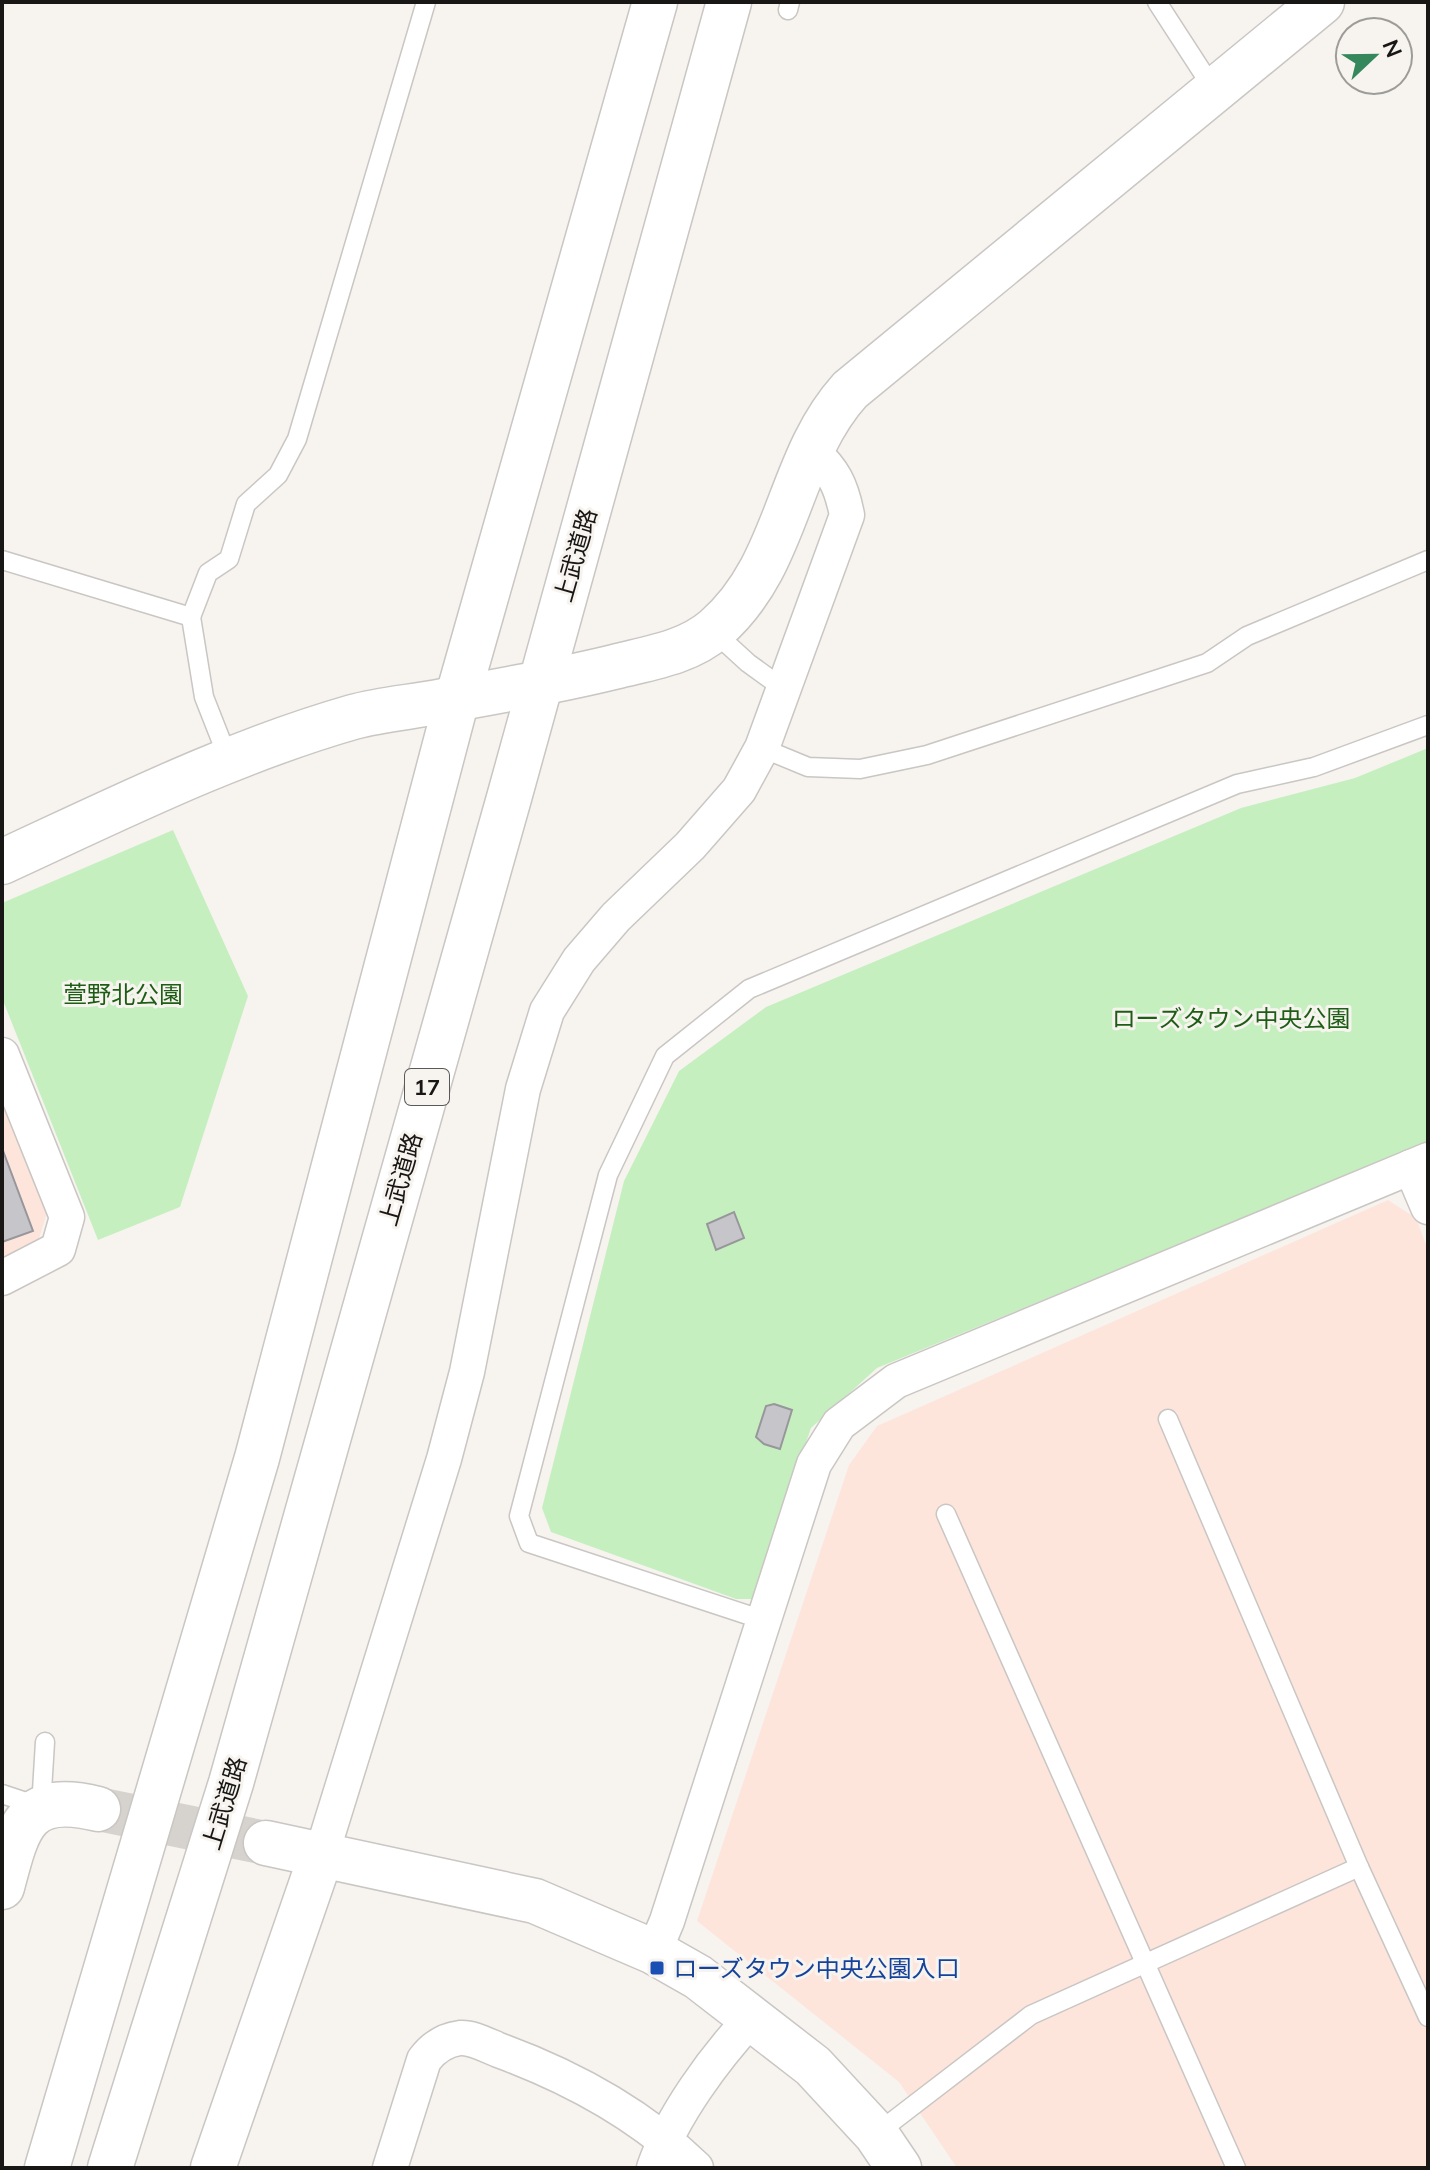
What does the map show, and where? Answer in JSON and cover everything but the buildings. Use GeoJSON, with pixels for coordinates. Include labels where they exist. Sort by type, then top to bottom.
{"type":"FeatureCollection","features":[{"type":"Feature","properties":{"kind":"main road"},"geometry":{"type":"LineString","coordinates":[[47,2168],[257,1458],[457,699],[655,2]]}},
{"type":"Feature","properties":{"kind":"main road","name":"上武道路"},"geometry":{"type":"LineString","coordinates":[[110,2168],[231,1783],[729,2]]}},
{"type":"Feature","properties":{"kind":"main road"},"geometry":{"type":"LineString","coordinates":[[2,862],[228,758],[356,716],[539,685],[684,648],[713,631],[745,600],[767,563],[811,450],[832,410],[850,390],[1322,2]]}},
{"type":"Feature","properties":{"kind":"main road"},"geometry":{"type":"LineString","coordinates":[[2,1887],[22,1825],[22,1800],[68,1801],[98,1809]]}},
{"type":"Feature","properties":{"kind":"main road"},"geometry":{"type":"LineString","coordinates":[[266,1843],[535,1901],[654,1952],[698,1977],[813,2066],[887,2151]]}},
{"type":"Feature","properties":{"kind":"main road"},"geometry":{"type":"LineString","coordinates":[[213,2168],[321,1856]]}},
{"type":"Feature","properties":{"kind":"street"},"geometry":{"type":"LineString","coordinates":[[321,1856],[444,1459],[467,1372],[523,1089],[547,1011],[579,960],[616,917],[690,846],[739,790],[762,748],[847,515],[841,483],[830,467],[811,450]]}},
{"type":"Feature","properties":{"kind":"street"},"geometry":{"type":"LineString","coordinates":[[2,1055],[67,1217],[58,1249],[2,1278]]}},
{"type":"Feature","properties":{"kind":"street"},"geometry":{"type":"LineString","coordinates":[[654,1952],[667,1921],[814,1464],[839,1424],[896,1381],[1419,1164],[1428,1207]]}},
{"type":"Feature","properties":{"kind":"street"},"geometry":{"type":"LineString","coordinates":[[659,2153],[735,2037],[752,2018]]}},
{"type":"Feature","properties":{"kind":"street"},"geometry":{"type":"LineString","coordinates":[[390,2168],[424,2060],[432,2048],[460,2038],[545,2069],[633,2115],[659,2153],[696,2168]]}},
{"type":"Feature","properties":{"kind":"lane"},"geometry":{"type":"LineString","coordinates":[[228,758],[204,697],[191,617],[208,573],[229,559],[246,504],[278,475],[297,439],[426,2]]}},
{"type":"Feature","properties":{"kind":"lane"},"geometry":{"type":"LineString","coordinates":[[1157,2],[1214,91]]}},
{"type":"Feature","properties":{"kind":"lane"},"geometry":{"type":"LineString","coordinates":[[2,560],[191,617]]}},
{"type":"Feature","properties":{"kind":"lane"},"geometry":{"type":"LineString","coordinates":[[762,748],[808,767],[860,769],[927,755],[1207,663],[1247,636],[1428,560]]}},
{"type":"Feature","properties":{"kind":"lane"},"geometry":{"type":"LineString","coordinates":[[713,631],[748,663],[784,689]]}},
{"type":"Feature","properties":{"kind":"lane"},"geometry":{"type":"LineString","coordinates":[[763,1620],[529,1543],[519,1516],[608,1175],[665,1056],[749,989],[1237,784],[1314,767],[1428,725]]}},
{"type":"Feature","properties":{"kind":"lane"},"geometry":{"type":"LineString","coordinates":[[1168,1419],[1359,1867],[1428,2017]]}},
{"type":"Feature","properties":{"kind":"lane"},"geometry":{"type":"LineString","coordinates":[[946,1514],[1143,1965],[1236,2168]]}},
{"type":"Feature","properties":{"kind":"lane"},"geometry":{"type":"LineString","coordinates":[[22,1800],[45,1742]]}},
{"type":"Feature","properties":{"kind":"lane"},"geometry":{"type":"LineString","coordinates":[[887,2151],[1031,2015],[1359,1867]]}},
{"type":"Feature","properties":{"kind":"shaded area"},"geometry":{"type":"Polygon","coordinates":[[[2,1104],[47,1213],[37,1245],[2,1262],[2,1104]]]}},
{"type":"Feature","properties":{"kind":"shaded area"},"geometry":{"type":"Polygon","coordinates":[[[1388,1200],[1416,1218],[1428,1250],[1428,2168],[957,2168],[899,2082],[697,1921],[849,1465],[877,1426],[1388,1200]]]}},
{"type":"Feature","properties":{"kind":"green space","name":"ローズタウン中央公園"},"geometry":{"type":"Polygon","coordinates":[[[1428,748],[1428,1142],[877,1368],[811,1428],[753,1599],[736,1599],[551,1532],[542,1508],[624,1181],[679,1071],[766,1007],[1241,808],[1355,778],[1428,748]]]}},
{"type":"Feature","properties":{"kind":"green space","name":"萱野北公園"},"geometry":{"type":"Polygon","coordinates":[[[173,830],[248,996],[180,1207],[98,1240],[2,998],[2,903],[173,830]]]}},
{"type":"Feature","properties":{"kind":"tunnel"},"geometry":{"type":"LineString","coordinates":[[98,1809],[266,1843]]}},
{"type":"Feature","properties":{"kind":"place","name":"ローズタウン中央公園入口"},"geometry":{"type":"Point","coordinates":[657,1968]}}]}
